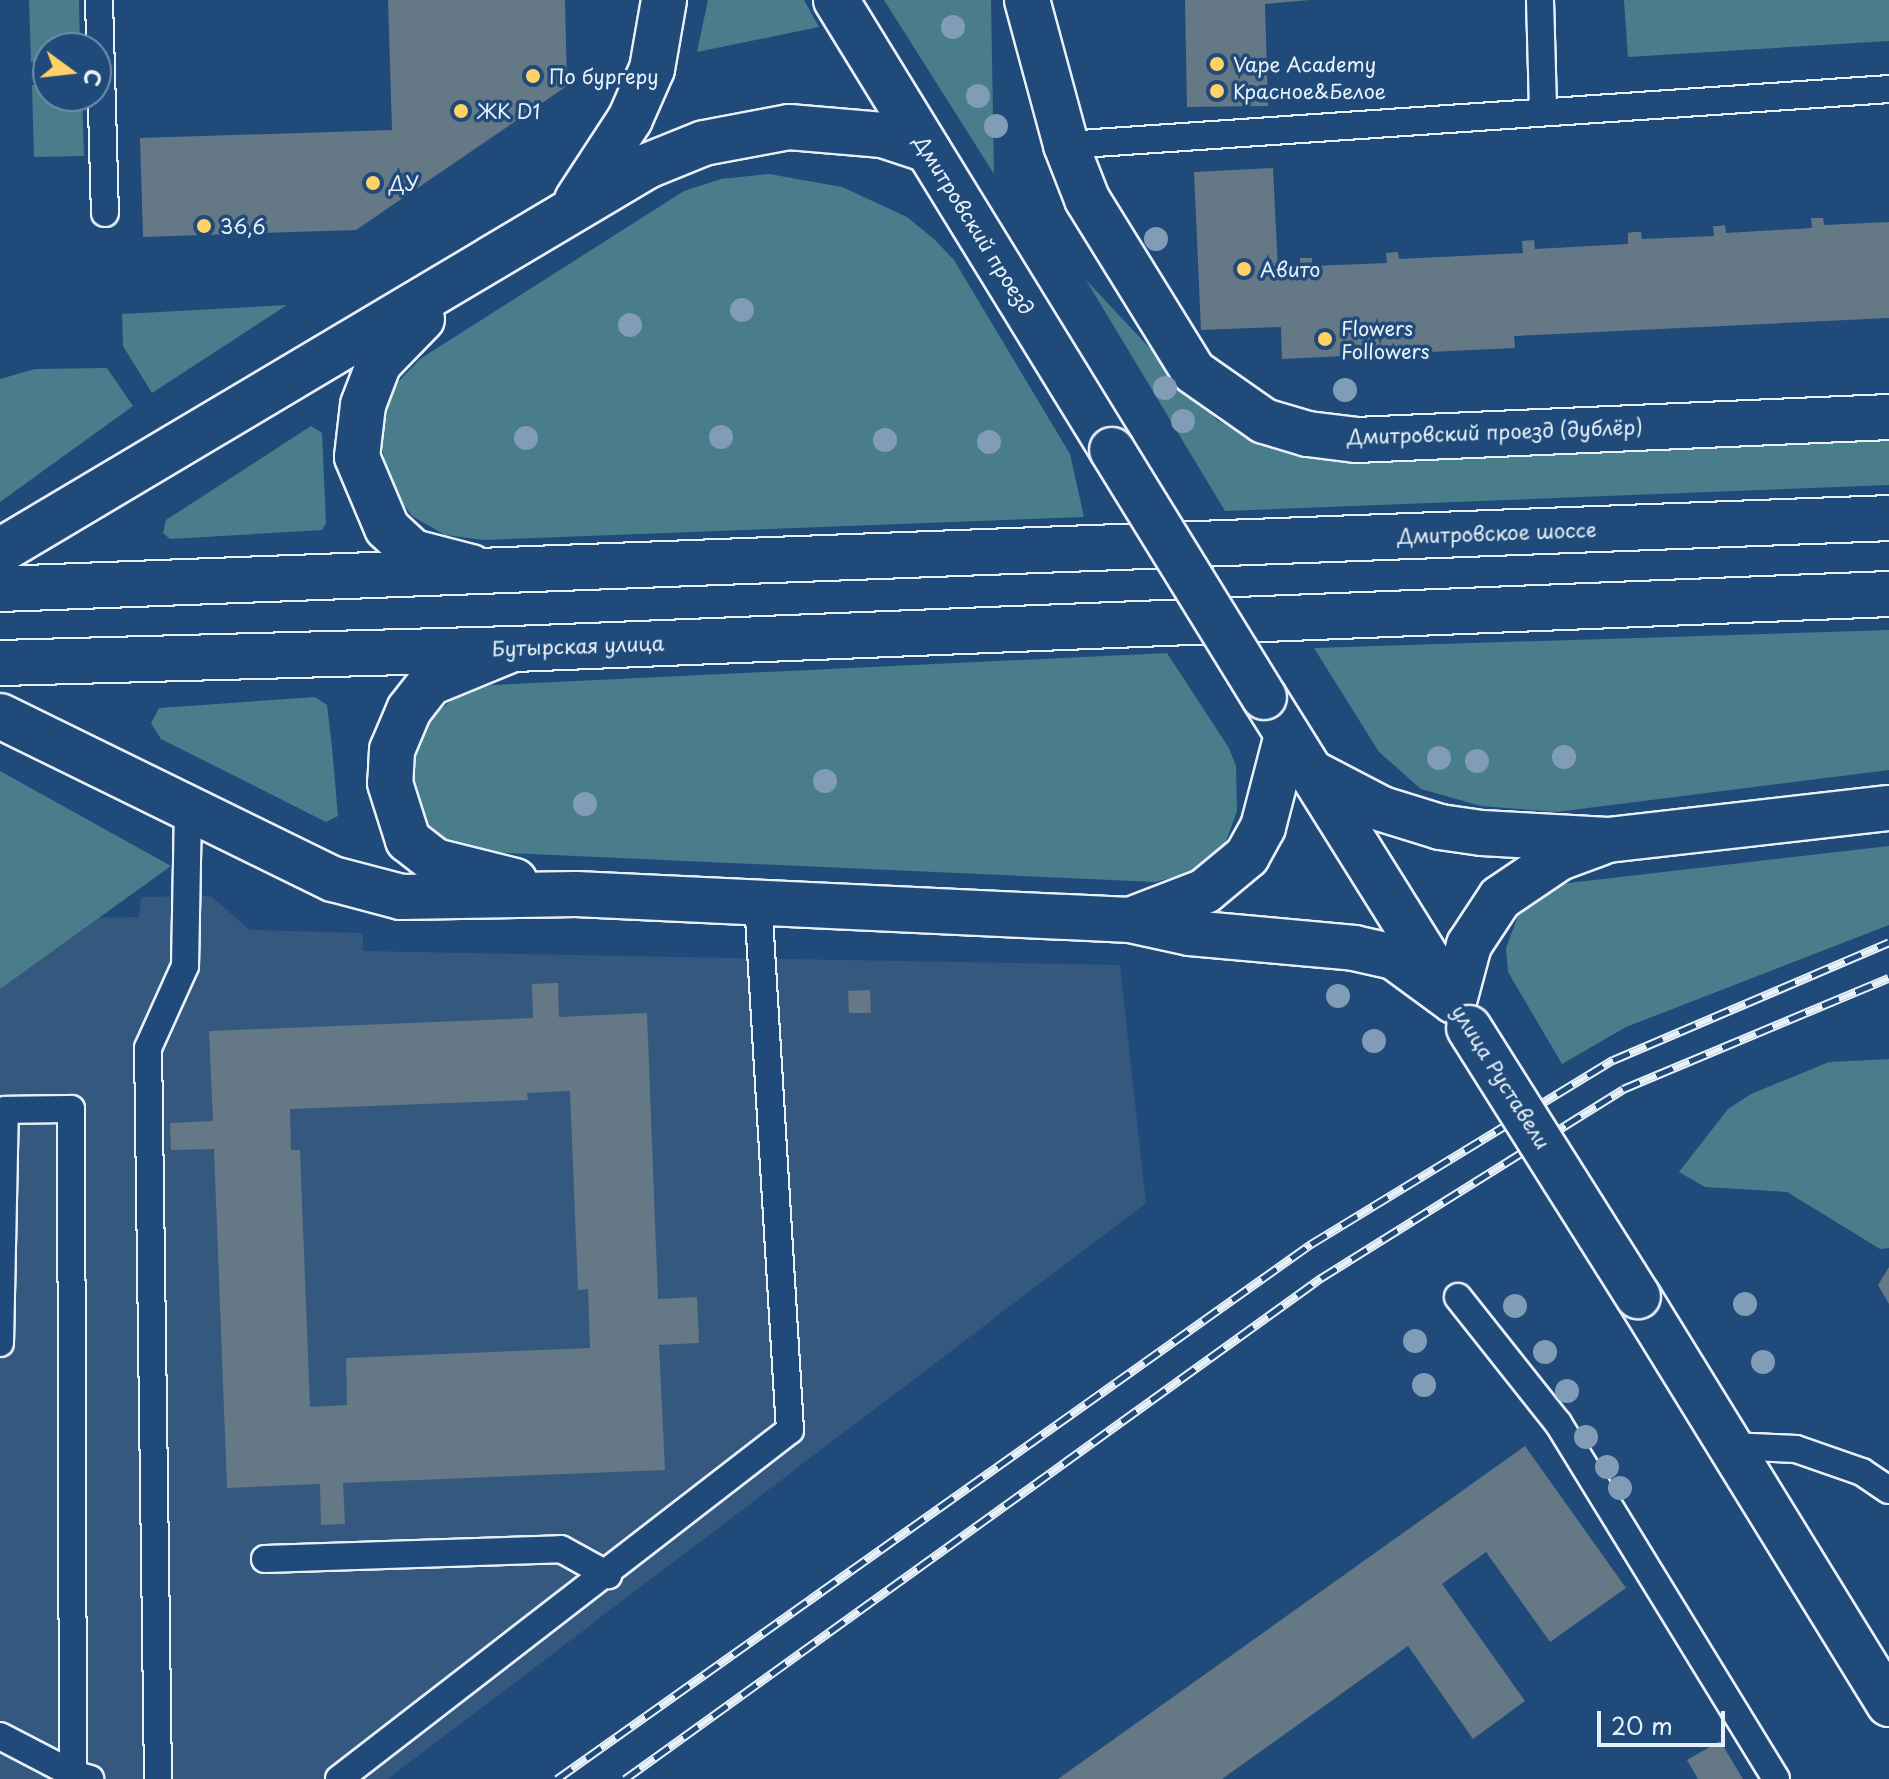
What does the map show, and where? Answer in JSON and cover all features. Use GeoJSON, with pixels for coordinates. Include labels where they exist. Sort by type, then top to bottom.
{"type":"FeatureCollection","features":[{"type":"Feature","properties":{"kind":"main road"},"geometry":{"type":"LineString","coordinates":[[572,206],[635,107],[652,69],[664,0]]}},
{"type":"Feature","properties":{"kind":"main road","name":"Дмитровский проезд"},"geometry":{"type":"LineString","coordinates":[[836,0],[1112,450]]}},
{"type":"Feature","properties":{"kind":"main road","name":"Дмитровский проезд (дублёр)"},"geometry":{"type":"LineString","coordinates":[[1027,0],[1066,145],[1087,199],[1194,372],[1264,421],[1308,434],[1356,440],[1889,417]]}},
{"type":"Feature","properties":{"kind":"main road"},"geometry":{"type":"LineString","coordinates":[[0,551],[465,274],[572,206],[647,166],[745,132],[840,129],[883,135],[928,150]]}},
{"type":"Feature","properties":{"kind":"main road"},"geometry":{"type":"LineString","coordinates":[[465,274],[379,363],[363,405],[357,457],[387,528],[413,552],[497,572]]}},
{"type":"Feature","properties":{"kind":"main road","name":"улица Руставели"},"geometry":{"type":"LineString","coordinates":[[1112,450],[1889,1704]]}},
{"type":"Feature","properties":{"kind":"main road","name":"Дмитровское шоссе"},"geometry":{"type":"LineString","coordinates":[[497,572],[1889,518]]}},
{"type":"Feature","properties":{"kind":"main road"},"geometry":{"type":"LineString","coordinates":[[0,589],[497,572]]}},
{"type":"Feature","properties":{"kind":"main road"},"geometry":{"type":"LineString","coordinates":[[1821,596],[1889,594]]}},
{"type":"Feature","properties":{"kind":"main road"},"geometry":{"type":"LineString","coordinates":[[1821,596],[1889,602]]}},
{"type":"Feature","properties":{"kind":"main road","name":"Бутырская улица"},"geometry":{"type":"LineString","coordinates":[[0,663],[514,649],[1821,596]]}},
{"type":"Feature","properties":{"kind":"main road"},"geometry":{"type":"LineString","coordinates":[[514,649],[430,683],[409,710],[392,750],[390,783],[408,840],[435,861],[576,894]]}},
{"type":"Feature","properties":{"kind":"main road"},"geometry":{"type":"LineString","coordinates":[[0,716],[333,879],[401,897],[576,894],[758,900],[1130,920],[1190,933],[1394,957],[1462,1015]]}},
{"type":"Feature","properties":{"kind":"main road"},"geometry":{"type":"LineString","coordinates":[[1130,920],[1205,891],[1247,856],[1263,827],[1287,735]]}},
{"type":"Feature","properties":{"kind":"main road"},"geometry":{"type":"LineString","coordinates":[[1311,772],[1350,796],[1440,827],[1608,840],[1889,808]]}},
{"type":"Feature","properties":{"kind":"main road"},"geometry":{"type":"LineString","coordinates":[[1462,1015],[1469,945],[1500,898],[1559,858],[1608,840]]}},
{"type":"Feature","properties":{"kind":"lane"},"geometry":{"type":"LineString","coordinates":[[99,0],[105,213]]}},
{"type":"Feature","properties":{"kind":"lane"},"geometry":{"type":"LineString","coordinates":[[1540,0],[1543,110]]}},
{"type":"Feature","properties":{"kind":"lane"},"geometry":{"type":"LineString","coordinates":[[1066,145],[1543,110],[1889,89]]}},
{"type":"Feature","properties":{"kind":"lane"},"geometry":{"type":"LineString","coordinates":[[158,1779],[148,1048],[185,966],[188,808]]}},
{"type":"Feature","properties":{"kind":"lane"},"geometry":{"type":"LineString","coordinates":[[339,1779],[608,1575],[790,1430],[758,900]]}},
{"type":"Feature","properties":{"kind":"lane"},"geometry":{"type":"LineString","coordinates":[[0,1343],[5,1110],[71,1109],[81,1776],[0,1736]]}},
{"type":"Feature","properties":{"kind":"lane"},"geometry":{"type":"LineString","coordinates":[[1458,1297],[1558,1423],[1776,1779]]}},
{"type":"Feature","properties":{"kind":"lane"},"geometry":{"type":"LineString","coordinates":[[1730,1446],[1796,1449],[1862,1472],[1889,1490]]}},
{"type":"Feature","properties":{"kind":"lane"},"geometry":{"type":"LineString","coordinates":[[265,1559],[561,1549],[608,1575]]}},
{"type":"Feature","properties":{"kind":"shaded area"},"geometry":{"type":"Polygon","coordinates":[[[211,896],[250,930],[363,933],[363,951],[1120,965],[1146,1203],[388,1779],[0,1779],[0,919],[139,917],[141,897],[211,896]]]}},
{"type":"Feature","properties":{"kind":"green space"},"geometry":{"type":"Polygon","coordinates":[[[29,0],[79,0],[80,32],[32,32],[31,62],[29,0]]]}},
{"type":"Feature","properties":{"kind":"green space"},"geometry":{"type":"Polygon","coordinates":[[[708,0],[804,0],[819,27],[697,52],[708,0]]]}},
{"type":"Feature","properties":{"kind":"green space"},"geometry":{"type":"Polygon","coordinates":[[[884,0],[991,0],[994,174],[884,0]]]}},
{"type":"Feature","properties":{"kind":"green space"},"geometry":{"type":"Polygon","coordinates":[[[1624,0],[1889,0],[1889,41],[1628,57],[1624,0]]]}},
{"type":"Feature","properties":{"kind":"green space"},"geometry":{"type":"Polygon","coordinates":[[[33,112],[83,112],[84,156],[34,157],[33,112]]]}},
{"type":"Feature","properties":{"kind":"green space"},"geometry":{"type":"Polygon","coordinates":[[[769,174],[842,187],[907,217],[954,260],[1070,454],[1084,517],[484,540],[445,535],[412,516],[391,487],[379,437],[394,386],[420,359],[684,191],[721,179],[769,174]]]}},
{"type":"Feature","properties":{"kind":"green space"},"geometry":{"type":"Polygon","coordinates":[[[1086,280],[1217,420],[1275,449],[1329,456],[1889,439],[1889,485],[1225,511],[1086,280]]]}},
{"type":"Feature","properties":{"kind":"green space"},"geometry":{"type":"Polygon","coordinates":[[[287,305],[152,393],[123,346],[122,314],[287,305]]]}},
{"type":"Feature","properties":{"kind":"green space"},"geometry":{"type":"Polygon","coordinates":[[[107,368],[133,406],[0,502],[0,379],[35,369],[107,368]]]}},
{"type":"Feature","properties":{"kind":"green space"},"geometry":{"type":"Polygon","coordinates":[[[311,426],[322,433],[326,523],[322,530],[170,539],[163,533],[166,520],[311,426]]]}},
{"type":"Feature","properties":{"kind":"green space"},"geometry":{"type":"Polygon","coordinates":[[[1889,630],[1889,770],[1556,812],[1481,806],[1421,789],[1379,752],[1314,648],[1889,630]]]}},
{"type":"Feature","properties":{"kind":"green space"},"geometry":{"type":"Polygon","coordinates":[[[1167,653],[1229,748],[1236,766],[1237,811],[1221,855],[1202,869],[1156,882],[466,851],[449,848],[429,829],[412,793],[413,750],[423,725],[456,696],[492,685],[1167,653]]]}},
{"type":"Feature","properties":{"kind":"green space"},"geometry":{"type":"Polygon","coordinates":[[[315,697],[327,705],[332,747],[338,816],[326,822],[161,739],[151,723],[159,708],[315,697]]]}},
{"type":"Feature","properties":{"kind":"green space"},"geometry":{"type":"Polygon","coordinates":[[[0,771],[171,866],[0,989],[0,771]]]}},
{"type":"Feature","properties":{"kind":"green space"},"geometry":{"type":"Polygon","coordinates":[[[1889,846],[1889,925],[1626,1027],[1562,1064],[1508,972],[1506,948],[1519,913],[1560,884],[1889,846]]]}},
{"type":"Feature","properties":{"kind":"green space"},"geometry":{"type":"Polygon","coordinates":[[[1889,1059],[1889,1248],[1880,1249],[1787,1192],[1705,1187],[1679,1172],[1728,1109],[1751,1094],[1829,1062],[1889,1059]]]}},
{"type":"Feature","properties":{"kind":"building","name":"ЖК D1"},"geometry":{"type":"Polygon","coordinates":[[[388,0],[565,0],[567,86],[356,230],[143,237],[140,138],[392,130],[388,0]]]}},
{"type":"Feature","properties":{"kind":"building"},"geometry":{"type":"Polygon","coordinates":[[[1185,0],[1310,0],[1265,4],[1268,106],[1187,107],[1185,0]]]}},
{"type":"Feature","properties":{"kind":"building"},"geometry":{"type":"Polygon","coordinates":[[[1273,168],[1278,270],[1300,269],[1300,258],[1312,258],[1312,266],[1387,263],[1386,253],[1398,252],[1399,259],[1523,253],[1522,241],[1534,240],[1535,249],[1628,244],[1628,233],[1634,232],[1641,232],[1642,239],[1714,236],[1713,226],[1725,225],[1726,233],[1812,228],[1811,218],[1823,218],[1824,225],[1889,222],[1889,318],[1514,336],[1515,348],[1282,359],[1281,327],[1201,330],[1194,172],[1273,168]]]}},
{"type":"Feature","properties":{"kind":"building"},"geometry":{"type":"Polygon","coordinates":[[[558,983],[559,1017],[647,1013],[658,1299],[697,1297],[699,1343],[659,1345],[665,1470],[343,1483],[345,1524],[321,1525],[320,1484],[227,1488],[214,1149],[171,1150],[170,1123],[213,1121],[209,1031],[533,1018],[532,984],[558,983]],[[570,1091],[527,1093],[528,1100],[290,1109],[291,1150],[300,1150],[310,1407],[347,1405],[346,1358],[590,1348],[588,1289],[578,1290],[570,1091]]]}},
{"type":"Feature","properties":{"kind":"building"},"geometry":{"type":"Polygon","coordinates":[[[870,990],[871,1013],[849,1013],[848,991],[870,990]]]}},
{"type":"Feature","properties":{"kind":"building"},"geometry":{"type":"Polygon","coordinates":[[[1889,1267],[1889,1304],[1878,1285],[1889,1267]]]}},
{"type":"Feature","properties":{"kind":"building"},"geometry":{"type":"Polygon","coordinates":[[[1525,1446],[1626,1588],[1550,1642],[1486,1552],[1442,1584],[1525,1701],[1473,1739],[1408,1646],[1222,1779],[1058,1779],[1525,1446]]]}},
{"type":"Feature","properties":{"kind":"building"},"geometry":{"type":"Polygon","coordinates":[[[1720,1741],[1743,1779],[1698,1779],[1687,1760],[1720,1741]]]}},
{"type":"Feature","properties":{"kind":"railway"},"geometry":{"type":"LineString","coordinates":[[557,1779],[1311,1244],[1613,1060],[1889,942]]}},
{"type":"Feature","properties":{"kind":"railway"},"geometry":{"type":"LineString","coordinates":[[625,1779],[1321,1278],[1623,1089],[1889,978]]}},
{"type":"Feature","properties":{"kind":"place","name":"Vape Academy"},"geometry":{"type":"Point","coordinates":[1217,64]}},
{"type":"Feature","properties":{"kind":"place","name":"По бургеру"},"geometry":{"type":"Point","coordinates":[533,76]}},
{"type":"Feature","properties":{"kind":"place","name":"Красное&Белое"},"geometry":{"type":"Point","coordinates":[1217,91]}},
{"type":"Feature","properties":{"kind":"place","name":"ЖК D1"},"geometry":{"type":"Point","coordinates":[461,111]}},
{"type":"Feature","properties":{"kind":"place","name":"ДУ"},"geometry":{"type":"Point","coordinates":[373,183]}},
{"type":"Feature","properties":{"kind":"place","name":"36,6"},"geometry":{"type":"Point","coordinates":[204,226]}},
{"type":"Feature","properties":{"kind":"place","name":"Авито"},"geometry":{"type":"Point","coordinates":[1244,269]}},
{"type":"Feature","properties":{"kind":"place","name":"Flowers Followers"},"geometry":{"type":"Point","coordinates":[1325,339]}}]}
